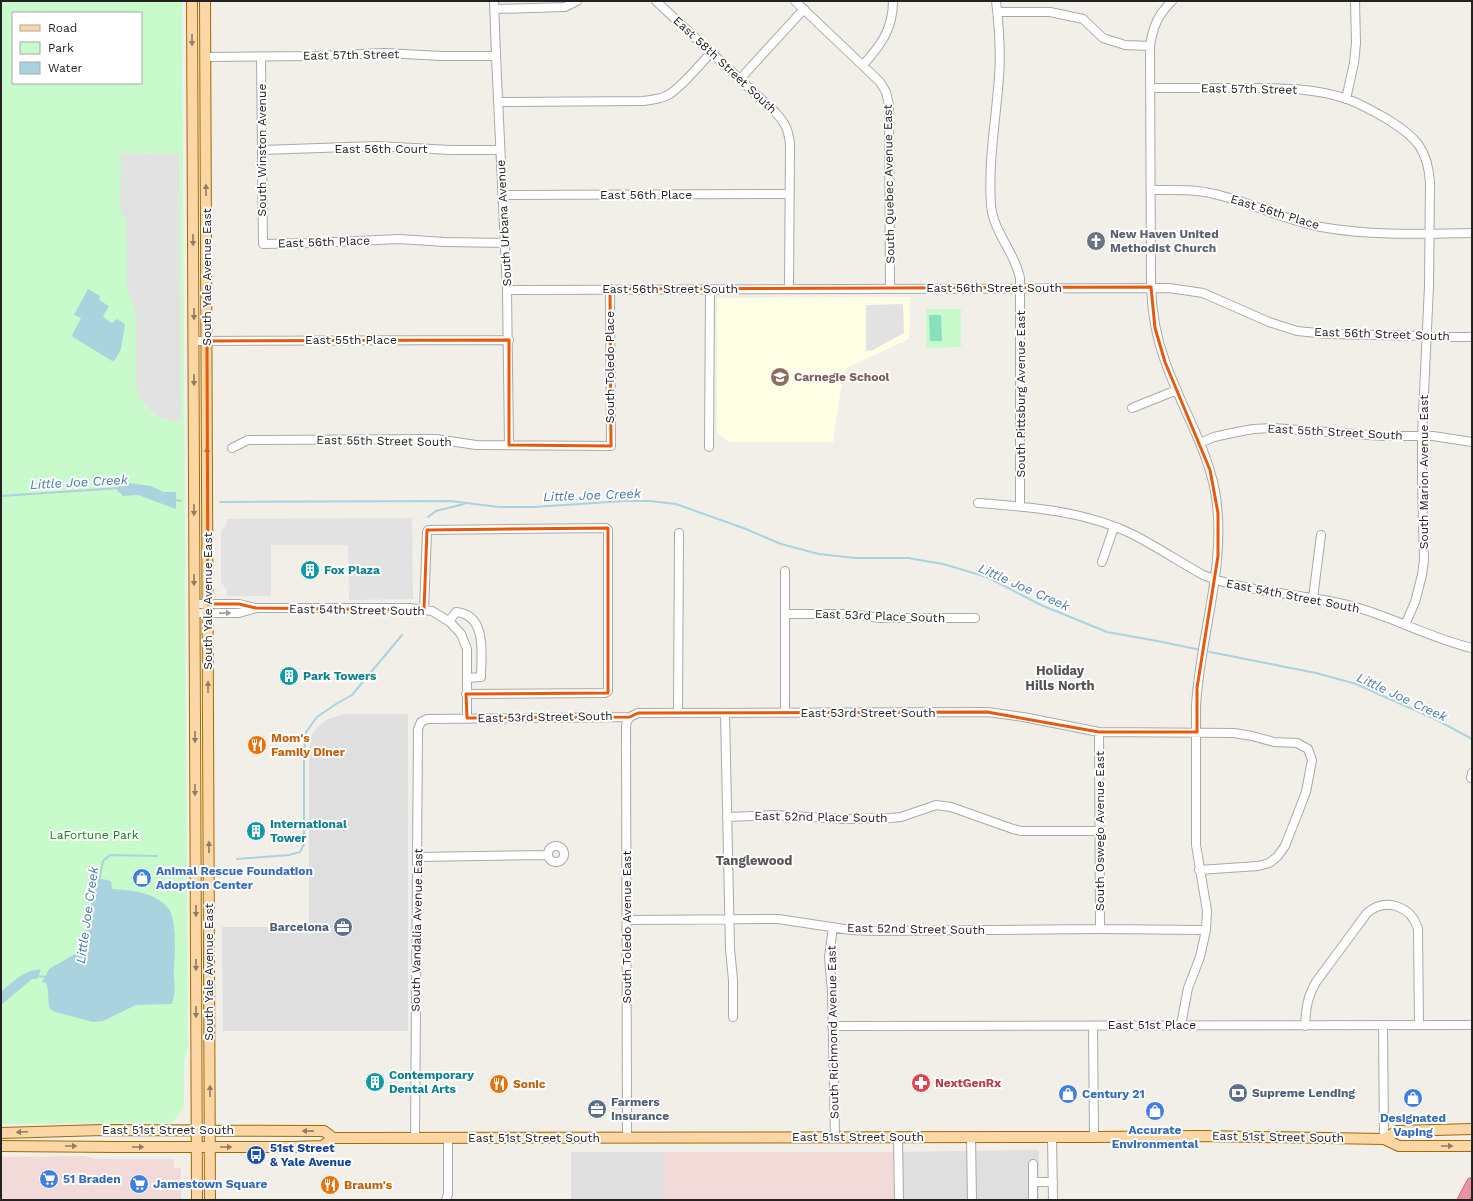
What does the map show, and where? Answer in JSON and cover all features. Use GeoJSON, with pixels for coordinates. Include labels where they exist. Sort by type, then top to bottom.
{"type":"FeatureCollection","features":[{"type":"Feature","properties":{"kind":"highway"},"geometry":{"type":"LineString","coordinates":[[1463,1200],[1472,1183]]}},
{"type":"Feature","properties":{"kind":"main road","name":"South Yale Avenue East"},"geometry":{"type":"LineString","coordinates":[[192,1],[197,1200]]}},
{"type":"Feature","properties":{"kind":"main road","name":"South Yale Avenue East"},"geometry":{"type":"LineString","coordinates":[[206,1],[210,1200]]}},
{"type":"Feature","properties":{"kind":"main road","name":"East 51st Street South"},"geometry":{"type":"LineString","coordinates":[[1384,1140],[1397,1131],[1472,1129]]}},
{"type":"Feature","properties":{"kind":"main road","name":"East 51st Street South"},"geometry":{"type":"LineString","coordinates":[[1,1133],[103,1130],[324,1131],[333,1138],[1202,1136],[1384,1140],[1399,1146],[1472,1146]]}},
{"type":"Feature","properties":{"kind":"main road","name":"East 51st Street South"},"geometry":{"type":"LineString","coordinates":[[1,1146],[323,1146],[333,1138]]}},
{"type":"Feature","properties":{"kind":"street"},"geometry":{"type":"LineString","coordinates":[[495,5],[565,7],[577,1]]}},
{"type":"Feature","properties":{"kind":"street","name":"East 58th Street South"},"geometry":{"type":"LineString","coordinates":[[656,1],[785,123],[789,133],[790,144],[790,194]]}},
{"type":"Feature","properties":{"kind":"street","name":"South Quebec Avenue East"},"geometry":{"type":"LineString","coordinates":[[795,1],[863,65],[880,82],[886,92],[889,105],[890,289]]}},
{"type":"Feature","properties":{"kind":"street"},"geometry":{"type":"LineString","coordinates":[[863,65],[878,49],[886,34],[891,20],[893,1]]}},
{"type":"Feature","properties":{"kind":"street","name":"South Pittsburg Avenue East"},"geometry":{"type":"LineString","coordinates":[[996,1],[1000,63],[991,147],[991,206],[997,229],[1018,268],[1021,288],[1020,506]]}},
{"type":"Feature","properties":{"kind":"street"},"geometry":{"type":"LineString","coordinates":[[1172,1],[1163,10],[1154,26],[1150,46],[1151,287],[1155,328],[1165,362],[1210,470],[1215,490],[1219,538],[1215,580],[1196,700],[1196,845],[1207,911],[1206,930],[1200,957],[1188,988],[1181,1025]]}},
{"type":"Feature","properties":{"kind":"street"},"geometry":{"type":"LineString","coordinates":[[1346,99],[1354,63],[1356,43],[1355,1]]}},
{"type":"Feature","properties":{"kind":"street","name":"South Urbana Avenue"},"geometry":{"type":"LineString","coordinates":[[495,5],[509,340],[509,445]]}},
{"type":"Feature","properties":{"kind":"street"},"geometry":{"type":"LineString","coordinates":[[740,79],[804,9]]}},
{"type":"Feature","properties":{"kind":"street"},"geometry":{"type":"LineString","coordinates":[[997,12],[1050,12],[1083,19],[1103,38],[1126,45],[1150,46]]}},
{"type":"Feature","properties":{"kind":"street","name":"East 57th Street"},"geometry":{"type":"LineString","coordinates":[[206,57],[315,56],[385,53],[442,56],[496,56]]}},
{"type":"Feature","properties":{"kind":"street"},"geometry":{"type":"LineString","coordinates":[[498,102],[644,101],[659,98],[668,95],[676,89],[711,53]]}},
{"type":"Feature","properties":{"kind":"street","name":"South Winston Avenue"},"geometry":{"type":"LineString","coordinates":[[262,57],[262,244]]}},
{"type":"Feature","properties":{"kind":"street","name":"East 57th Street"},"geometry":{"type":"LineString","coordinates":[[1151,88],[1294,89],[1346,99]]}},
{"type":"Feature","properties":{"kind":"street","name":"South Marion Avenue East"},"geometry":{"type":"LineString","coordinates":[[1346,99],[1376,112],[1411,136],[1423,151],[1429,168],[1429,286],[1422,436],[1424,560],[1415,602],[1405,625]]}},
{"type":"Feature","properties":{"kind":"street","name":"East 56th Court"},"geometry":{"type":"LineString","coordinates":[[262,150],[377,146],[451,150],[500,150]]}},
{"type":"Feature","properties":{"kind":"street","name":"East 56th Place"},"geometry":{"type":"LineString","coordinates":[[1151,190],[1196,191],[1214,194],[1294,221],[1321,227],[1382,234],[1472,233]]}},
{"type":"Feature","properties":{"kind":"street"},"geometry":{"type":"LineString","coordinates":[[789,289],[790,194]]}},
{"type":"Feature","properties":{"kind":"street","name":"East 56th Place"},"geometry":{"type":"LineString","coordinates":[[503,195],[790,194]]}},
{"type":"Feature","properties":{"kind":"street","name":"East 56th Place"},"geometry":{"type":"LineString","coordinates":[[262,244],[399,239],[445,242],[505,243]]}},
{"type":"Feature","properties":{"kind":"street","name":"East 56th Street South"},"geometry":{"type":"LineString","coordinates":[[507,290],[1151,287],[1203,293],[1269,322],[1298,331],[1328,334],[1472,337]]}},
{"type":"Feature","properties":{"kind":"street","name":"South Toledo Place"},"geometry":{"type":"LineString","coordinates":[[610,289],[611,446]]}},
{"type":"Feature","properties":{"kind":"street"},"geometry":{"type":"LineString","coordinates":[[709,447],[710,289]]}},
{"type":"Feature","properties":{"kind":"street","name":"East 55th Place"},"geometry":{"type":"LineString","coordinates":[[194,341],[509,340]]}},
{"type":"Feature","properties":{"kind":"street"},"geometry":{"type":"LineString","coordinates":[[1132,408],[1177,390]]}},
{"type":"Feature","properties":{"kind":"street","name":"East 55th Street South"},"geometry":{"type":"LineString","coordinates":[[1200,443],[1232,432],[1273,428],[1352,434],[1455,438],[1472,442]]}},
{"type":"Feature","properties":{"kind":"street","name":"East 55th Street South"},"geometry":{"type":"LineString","coordinates":[[232,448],[248,440],[436,439],[476,445],[611,446]]}},
{"type":"Feature","properties":{"kind":"street","name":"East 54th Street South"},"geometry":{"type":"LineString","coordinates":[[978,503],[1020,506],[1082,517],[1114,527],[1133,535],[1203,575],[1215,580],[1252,589],[1313,598],[1351,606],[1375,613],[1438,639],[1472,648]]}},
{"type":"Feature","properties":{"kind":"street"},"geometry":{"type":"LineString","coordinates":[[1102,562],[1114,527]]}},
{"type":"Feature","properties":{"kind":"street"},"geometry":{"type":"LineString","coordinates":[[424,610],[426,537],[428,530],[606,528],[608,530],[608,691],[605,693],[466,694]]}},
{"type":"Feature","properties":{"kind":"street"},"geometry":{"type":"LineString","coordinates":[[678,713],[679,533]]}},
{"type":"Feature","properties":{"kind":"street"},"geometry":{"type":"LineString","coordinates":[[1313,598],[1321,535]]}},
{"type":"Feature","properties":{"kind":"street"},"geometry":{"type":"LineString","coordinates":[[785,571],[785,713]]}},
{"type":"Feature","properties":{"kind":"street","name":"East 54th Street South"},"geometry":{"type":"LineString","coordinates":[[194,609],[239,612],[256,608],[410,608],[432,611],[448,621],[461,634],[467,649],[467,718]]}},
{"type":"Feature","properties":{"kind":"street"},"geometry":{"type":"LineString","coordinates":[[448,621],[456,612],[464,612],[473,619],[479,627],[481,638],[481,678],[467,678]]}},
{"type":"Feature","properties":{"kind":"street","name":"East 53rd Place South"},"geometry":{"type":"LineString","coordinates":[[785,614],[849,614],[880,618],[975,618]]}},
{"type":"Feature","properties":{"kind":"street","name":"East 53rd Street South"},"geometry":{"type":"LineString","coordinates":[[421,722],[427,719],[467,718],[630,717],[638,713],[987,712],[1023,717],[1099,732],[1234,733],[1274,742],[1297,743],[1305,747],[1310,752],[1312,760],[1306,792],[1285,846],[1277,856],[1269,863],[1258,866],[1199,870]]}},
{"type":"Feature","properties":{"kind":"street"},"geometry":{"type":"LineString","coordinates":[[725,713],[729,920],[733,980],[733,1017]]}},
{"type":"Feature","properties":{"kind":"street","name":"South Toledo Avenue East"},"geometry":{"type":"LineString","coordinates":[[627,1138],[626,721],[630,717]]}},
{"type":"Feature","properties":{"kind":"street","name":"South Vandalia Avenue East"},"geometry":{"type":"LineString","coordinates":[[414,1138],[418,858],[418,729],[421,722]]}},
{"type":"Feature","properties":{"kind":"street","name":"South Oswego Avenue East"},"geometry":{"type":"LineString","coordinates":[[1099,732],[1100,929]]}},
{"type":"Feature","properties":{"kind":"street","name":"East 52nd Place South"},"geometry":{"type":"LineString","coordinates":[[727,817],[774,815],[843,819],[890,818],[900,817],[936,805],[951,807],[1021,831],[1100,831]]}},
{"type":"Feature","properties":{"kind":"street"},"geometry":{"type":"LineString","coordinates":[[418,858],[548,854]]}},
{"type":"Feature","properties":{"kind":"street"},"geometry":{"type":"LineString","coordinates":[[1305,1026],[1307,1001],[1316,982],[1367,913],[1372,908],[1386,904],[1400,907],[1406,911],[1414,918],[1418,929],[1419,1025]]}},
{"type":"Feature","properties":{"kind":"street","name":"East 52nd Street South"},"geometry":{"type":"LineString","coordinates":[[627,920],[778,919],[851,930],[892,931],[1100,929],[1206,930]]}},
{"type":"Feature","properties":{"kind":"street","name":"South Richmond Avenue East"},"geometry":{"type":"LineString","coordinates":[[833,927],[829,957],[835,1137]]}},
{"type":"Feature","properties":{"kind":"street"},"geometry":{"type":"LineString","coordinates":[[1383,1025],[1384,1140]]}},
{"type":"Feature","properties":{"kind":"street","name":"East 51st Place"},"geometry":{"type":"LineString","coordinates":[[832,1026],[1472,1025]]}},
{"type":"Feature","properties":{"kind":"street"},"geometry":{"type":"LineString","coordinates":[[1093,1026],[1094,1137]]}},
{"type":"Feature","properties":{"kind":"street"},"geometry":{"type":"LineString","coordinates":[[898,1137],[898,1200]]}},
{"type":"Feature","properties":{"kind":"street"},"geometry":{"type":"LineString","coordinates":[[971,1137],[972,1200]]}},
{"type":"Feature","properties":{"kind":"street"},"geometry":{"type":"LineString","coordinates":[[1052,1137],[1053,1200]]}},
{"type":"Feature","properties":{"kind":"street"},"geometry":{"type":"LineString","coordinates":[[446,1200],[448,1194],[448,1138]]}},
{"type":"Feature","properties":{"kind":"street"},"geometry":{"type":"LineString","coordinates":[[1033,1164],[1033,1200]]}},
{"type":"Feature","properties":{"kind":"street"},"geometry":{"type":"LineString","coordinates":[[1033,1182],[1053,1182]]}},
{"type":"Feature","properties":{"kind":"highlighted area"},"geometry":{"type":"Polygon","coordinates":[[[1151,287],[1155,328],[1165,362],[1210,470],[1218,513],[1218,556],[1197,688],[1197,732],[1099,732],[987,712],[638,713],[630,717],[467,718],[466,694],[608,693],[608,528],[427,530],[424,610],[256,608],[239,604],[208,604],[207,341],[509,340],[509,445],[611,446],[610,289],[1151,287]]]}},
{"type":"Feature","properties":{"kind":"shaded area"},"geometry":{"type":"Polygon","coordinates":[[[121,153],[179,154],[181,422],[158,417],[140,399],[137,392],[136,313],[127,287],[126,215],[122,217],[120,207],[121,153]]]}},
{"type":"Feature","properties":{"kind":"shaded area","name":"Carnegie School"},"geometry":{"type":"Polygon","coordinates":[[[910,297],[909,339],[846,368],[841,387],[833,442],[729,442],[717,432],[717,298],[910,297]]]}},
{"type":"Feature","properties":{"kind":"shaded area"},"geometry":{"type":"Polygon","coordinates":[[[903,304],[904,333],[873,350],[866,351],[866,305],[903,304]]]}},
{"type":"Feature","properties":{"kind":"shaded area"},"geometry":{"type":"Polygon","coordinates":[[[412,518],[413,599],[349,600],[348,545],[271,545],[271,596],[227,596],[227,590],[221,582],[221,531],[226,525],[227,519],[412,518]]]}},
{"type":"Feature","properties":{"kind":"shaded area","name":"Barcelona"},"geometry":{"type":"Polygon","coordinates":[[[344,714],[408,714],[408,1031],[223,1031],[222,927],[309,927],[309,748],[312,734],[318,727],[326,720],[344,714]]]}},
{"type":"Feature","properties":{"kind":"shaded area"},"geometry":{"type":"Polygon","coordinates":[[[1039,1150],[1039,1200],[894,1200],[894,1152],[1039,1150]]]}},
{"type":"Feature","properties":{"kind":"shaded area"},"geometry":{"type":"Polygon","coordinates":[[[571,1152],[664,1152],[664,1200],[571,1200],[571,1152]]]}},
{"type":"Feature","properties":{"kind":"shaded area"},"geometry":{"type":"Polygon","coordinates":[[[664,1152],[894,1152],[894,1200],[664,1200],[664,1152]]]}},
{"type":"Feature","properties":{"kind":"shaded area"},"geometry":{"type":"Polygon","coordinates":[[[84,1156],[97,1159],[174,1159],[174,1168],[181,1168],[181,1200],[1,1200],[1,1157],[84,1156]]]}},
{"type":"Feature","properties":{"kind":"green space","name":"LaFortune Park"},"geometry":{"type":"Polygon","coordinates":[[[1,1],[182,1],[188,1046],[184,1061],[184,1107],[172,1123],[1,1124],[1,1]]]}},
{"type":"Feature","properties":{"kind":"green space"},"geometry":{"type":"Polygon","coordinates":[[[926,309],[961,309],[961,347],[926,348],[926,309]]]}},
{"type":"Feature","properties":{"kind":"green space"},"geometry":{"type":"Polygon","coordinates":[[[929,315],[941,315],[942,341],[930,341],[929,315]]]}},
{"type":"Feature","properties":{"kind":"water"},"geometry":{"type":"Polygon","coordinates":[[[88,289],[100,296],[99,300],[109,306],[103,317],[112,323],[117,319],[125,324],[121,349],[115,360],[112,361],[72,335],[81,318],[74,315],[88,289]]]}},
{"type":"Feature","properties":{"kind":"water"},"geometry":{"type":"Polygon","coordinates":[[[122,482],[151,486],[164,492],[176,492],[176,509],[138,495],[123,496],[117,490],[117,486],[122,482]]]}},
{"type":"Feature","properties":{"kind":"water"},"geometry":{"type":"Polygon","coordinates":[[[94,877],[111,881],[112,889],[135,891],[150,895],[168,908],[173,920],[175,936],[175,990],[172,1004],[136,1005],[103,1021],[93,1022],[55,1012],[49,1008],[47,986],[46,983],[42,982],[49,969],[75,954],[89,923],[94,877]]]}},
{"type":"Feature","properties":{"kind":"water"},"geometry":{"type":"Polygon","coordinates":[[[41,970],[37,979],[32,979],[1,1005],[1,992],[5,988],[30,971],[41,970]]]}},
{"type":"Feature","properties":{"kind":"waterway","name":"Little Joe Creek"},"geometry":{"type":"LineString","coordinates":[[1,496],[120,488]]}},
{"type":"Feature","properties":{"kind":"waterway","name":"Little Joe Creek"},"geometry":{"type":"LineString","coordinates":[[174,500],[181,501]]}},
{"type":"Feature","properties":{"kind":"waterway","name":"Little Joe Creek"},"geometry":{"type":"LineString","coordinates":[[220,502],[450,501],[499,507],[534,507],[624,501],[650,501],[676,504],[746,529],[781,544],[819,554],[855,558],[908,558],[943,564],[987,577],[1041,605],[1107,632],[1201,650]]}},
{"type":"Feature","properties":{"kind":"waterway","name":"Little Joe Creek"},"geometry":{"type":"LineString","coordinates":[[428,517],[436,511],[464,504]]}},
{"type":"Feature","properties":{"kind":"waterway","name":"Little Joe Creek"},"geometry":{"type":"LineString","coordinates":[[237,859],[289,855],[300,852],[304,844],[304,756],[306,732],[317,717],[352,695],[402,635]]}},
{"type":"Feature","properties":{"kind":"waterway","name":"Little Joe Creek"},"geometry":{"type":"LineString","coordinates":[[1205,651],[1316,673],[1356,684],[1437,720],[1472,739]]}},
{"type":"Feature","properties":{"kind":"waterway","name":"Little Joe Creek"},"geometry":{"type":"LineString","coordinates":[[99,880],[103,861],[110,855],[157,856]]}},
{"type":"Feature","properties":{"kind":"waterway","name":"Little Joe Creek"},"geometry":{"type":"LineString","coordinates":[[36,976],[47,977]]}},
{"type":"Feature","properties":{"kind":"place","name":"New Haven United Methodist Church"},"geometry":{"type":"Point","coordinates":[1096,241]}},
{"type":"Feature","properties":{"kind":"place","name":"Carnegie School"},"geometry":{"type":"Point","coordinates":[780,377]}},
{"type":"Feature","properties":{"kind":"place","name":"Fox Plaza"},"geometry":{"type":"Point","coordinates":[310,570]}},
{"type":"Feature","properties":{"kind":"place","name":"Park Towers"},"geometry":{"type":"Point","coordinates":[289,676]}},
{"type":"Feature","properties":{"kind":"place","name":"Mom's Family Diner"},"geometry":{"type":"Point","coordinates":[257,745]}},
{"type":"Feature","properties":{"kind":"place","name":"International Tower"},"geometry":{"type":"Point","coordinates":[256,831]}},
{"type":"Feature","properties":{"kind":"place","name":"Animal Rescue Foundation Adoption Center"},"geometry":{"type":"Point","coordinates":[142,878]}},
{"type":"Feature","properties":{"kind":"place","name":"Barcelona"},"geometry":{"type":"Point","coordinates":[343,927]}},
{"type":"Feature","properties":{"kind":"place","name":"Contemporary Dental Arts"},"geometry":{"type":"Point","coordinates":[375,1082]}},
{"type":"Feature","properties":{"kind":"place","name":"NextGenRx"},"geometry":{"type":"Point","coordinates":[921,1083]}},
{"type":"Feature","properties":{"kind":"place","name":"Sonic"},"geometry":{"type":"Point","coordinates":[499,1084]}},
{"type":"Feature","properties":{"kind":"place","name":"Supreme Lending"},"geometry":{"type":"Point","coordinates":[1238,1093]}},
{"type":"Feature","properties":{"kind":"place","name":"Century 21"},"geometry":{"type":"Point","coordinates":[1068,1094]}},
{"type":"Feature","properties":{"kind":"place","name":"Designated Vaping"},"geometry":{"type":"Point","coordinates":[1413,1098]}},
{"type":"Feature","properties":{"kind":"place","name":"Farmers Insurance"},"geometry":{"type":"Point","coordinates":[597,1109]}},
{"type":"Feature","properties":{"kind":"place","name":"Accurate Environmental"},"geometry":{"type":"Point","coordinates":[1155,1111]}},
{"type":"Feature","properties":{"kind":"place","name":"51st Street & Yale Avenue"},"geometry":{"type":"Point","coordinates":[256,1155]}},
{"type":"Feature","properties":{"kind":"place","name":"51 Braden"},"geometry":{"type":"Point","coordinates":[49,1179]}},
{"type":"Feature","properties":{"kind":"place","name":"Jamestown Square"},"geometry":{"type":"Point","coordinates":[139,1184]}},
{"type":"Feature","properties":{"kind":"place","name":"Braum's"},"geometry":{"type":"Point","coordinates":[330,1185]}},
{"type":"Feature","properties":{"kind":"district","name":"Holiday Hills North"},"geometry":{"type":"Point","coordinates":[1060,678]}},
{"type":"Feature","properties":{"kind":"district","name":"Tanglewood"},"geometry":{"type":"Point","coordinates":[754,860]}}]}
